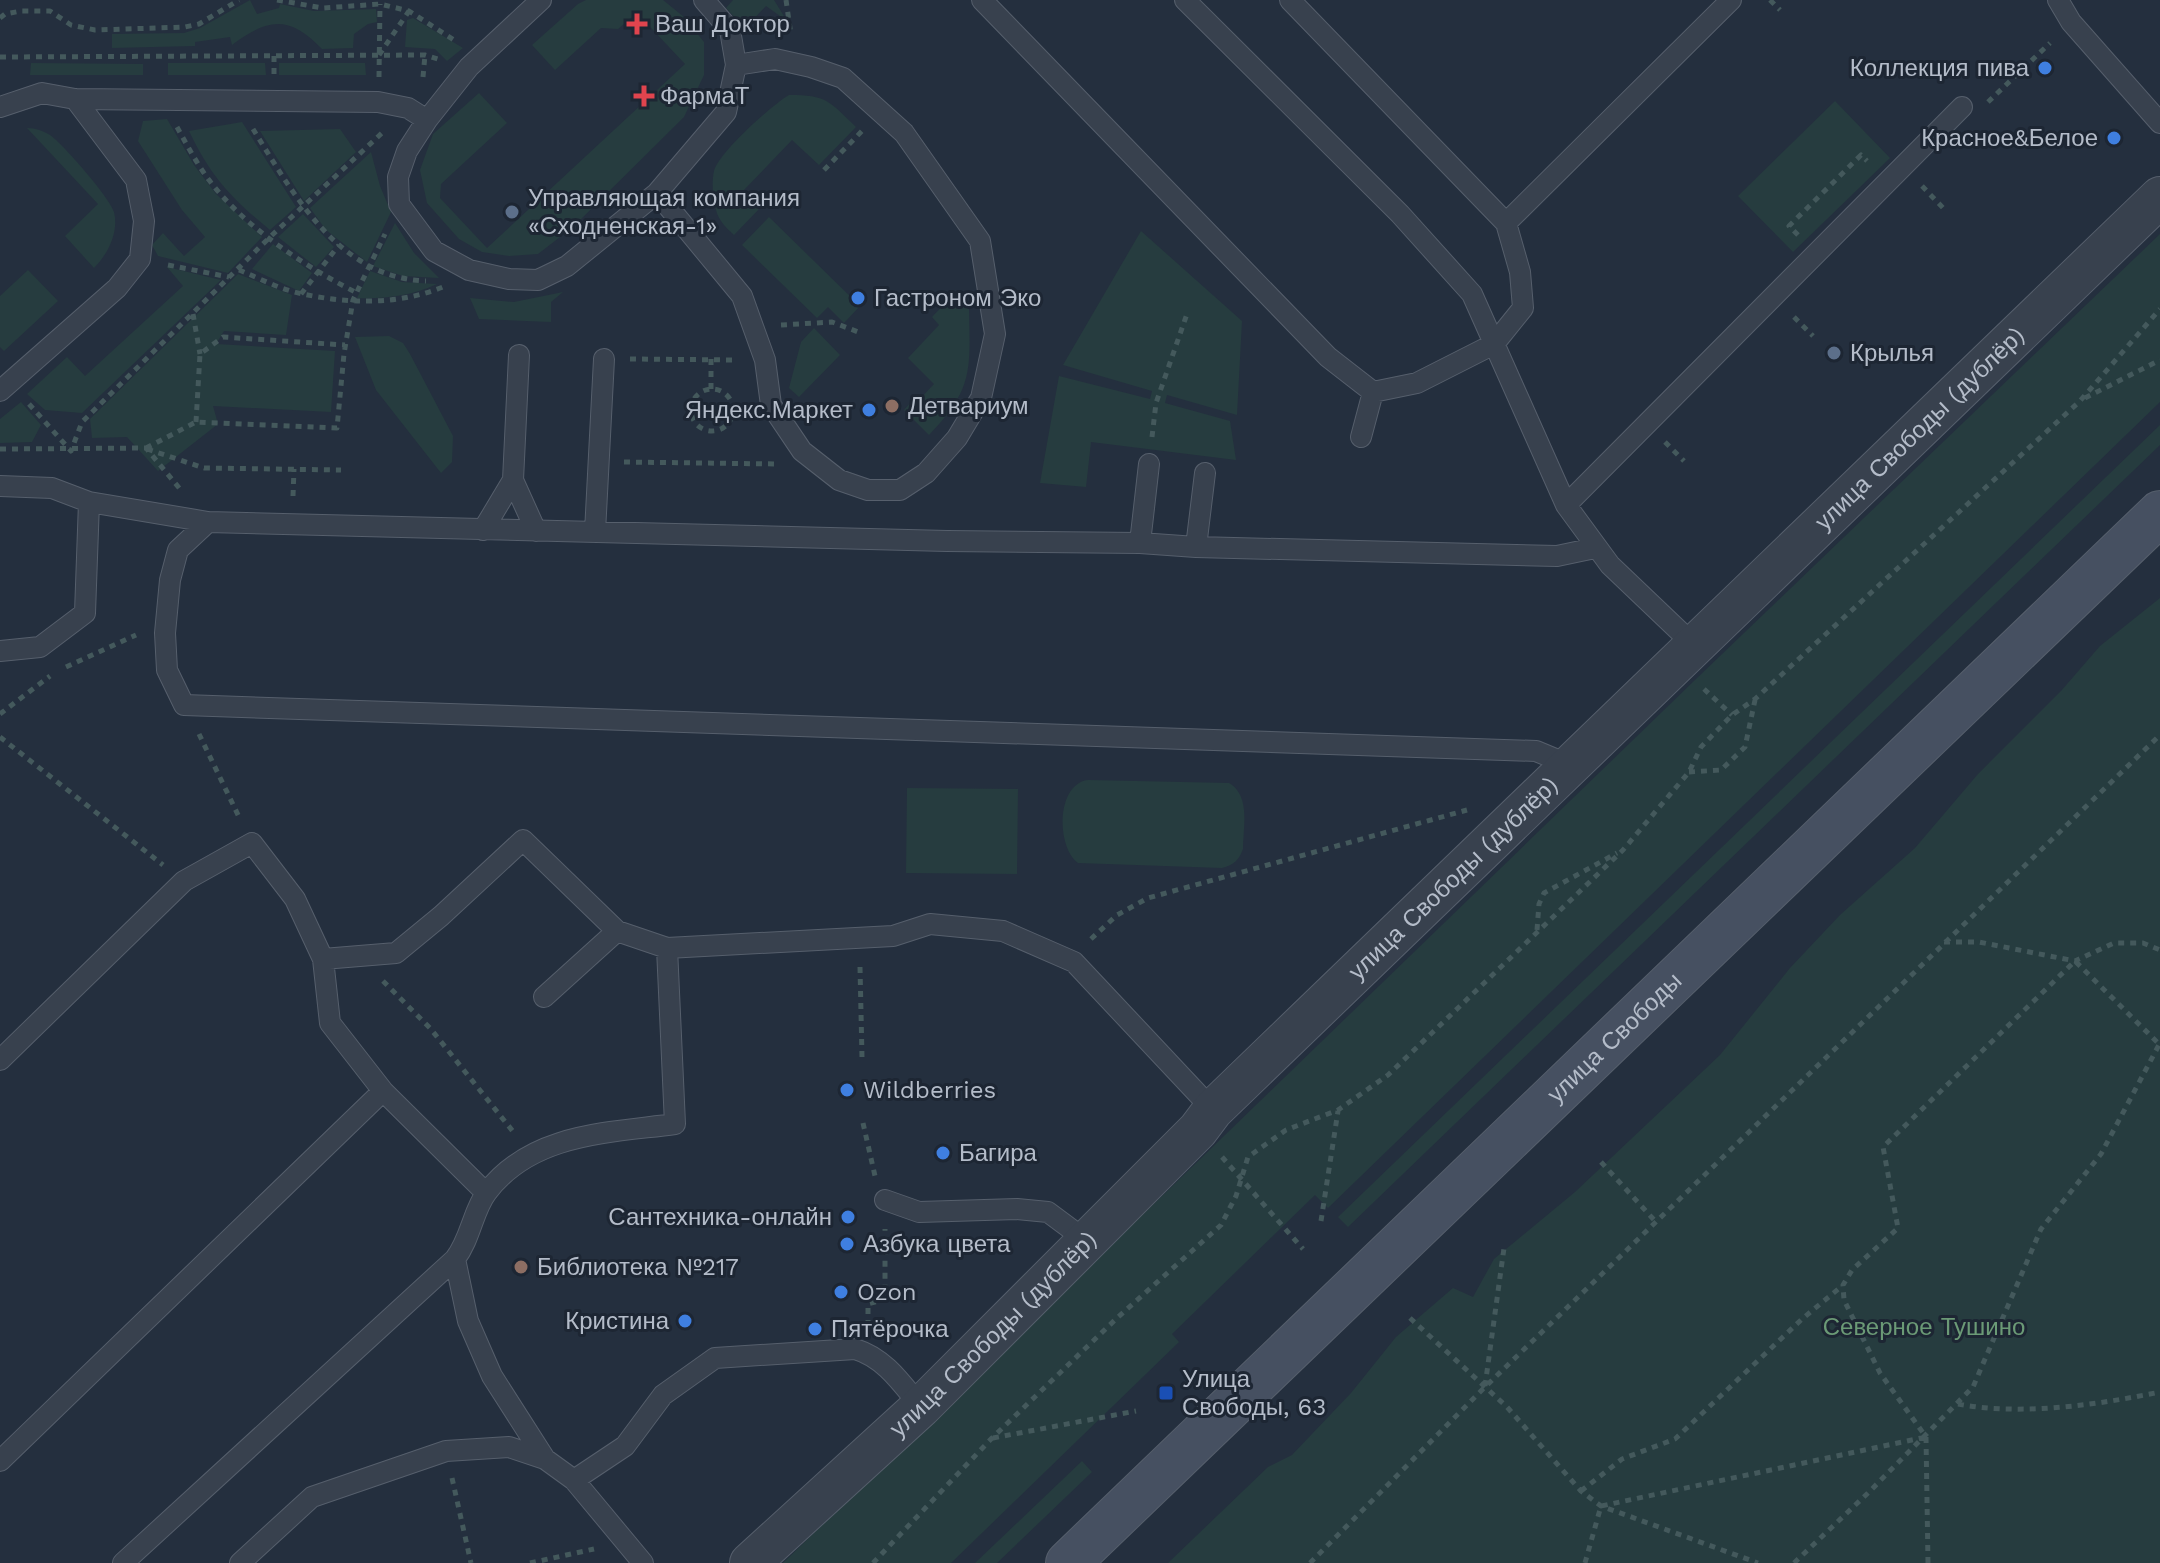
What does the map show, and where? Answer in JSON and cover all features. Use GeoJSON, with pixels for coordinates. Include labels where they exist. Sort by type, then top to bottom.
{"type":"FeatureCollection","features":[{"type":"Feature","properties":{"kind":"main road","name":"улица Свободы"},"geometry":{"type":"LineString","coordinates":[[1068,1563],[2160,513]]}},
{"type":"Feature","properties":{"kind":"street","name":"улица Свободы (дублёр)"},"geometry":{"type":"LineString","coordinates":[[750,1563],[921,1407],[1198,1130],[1213,1110],[1572,766],[1695,663],[2160,197]]}},
{"type":"Feature","properties":{"kind":"lane"},"geometry":{"type":"LineString","coordinates":[[541,0],[474,62],[427,120],[407,151],[398,177],[399,204],[434,251],[469,270],[509,279],[538,280],[567,266],[657,193],[726,112],[736,65],[730,30],[704,0]]}},
{"type":"Feature","properties":{"kind":"lane"},"geometry":{"type":"LineString","coordinates":[[982,0],[1328,357],[1373,392],[1417,383],[1494,344],[1523,308],[1520,272],[1506,223],[1302,4]]}},
{"type":"Feature","properties":{"kind":"lane"},"geometry":{"type":"LineString","coordinates":[[1185,0],[1400,214],[1472,294],[1566,505],[1595,548],[1695,663]]}},
{"type":"Feature","properties":{"kind":"lane"},"geometry":{"type":"LineString","coordinates":[[1506,223],[1731,0]]}},
{"type":"Feature","properties":{"kind":"lane"},"geometry":{"type":"LineString","coordinates":[[2058,0],[2071,22],[2160,123]]}},
{"type":"Feature","properties":{"kind":"lane"},"geometry":{"type":"LineString","coordinates":[[657,193],[742,296],[765,360],[771,405],[802,451],[839,480],[868,490],[900,490],[926,473],[957,438],[981,398],[995,334],[980,241],[904,133],[843,78],[775,59],[736,65]]}},
{"type":"Feature","properties":{"kind":"lane"},"geometry":{"type":"LineString","coordinates":[[0,107],[42,93],[75,99],[378,102],[408,108],[427,120]]}},
{"type":"Feature","properties":{"kind":"lane"},"geometry":{"type":"LineString","coordinates":[[5,386],[117,288],[140,259],[144,221],[136,180],[75,99]]}},
{"type":"Feature","properties":{"kind":"lane"},"geometry":{"type":"LineString","coordinates":[[1566,505],[1962,107]]}},
{"type":"Feature","properties":{"kind":"lane"},"geometry":{"type":"LineString","coordinates":[[519,355],[513,480],[536,531]]}},
{"type":"Feature","properties":{"kind":"lane"},"geometry":{"type":"LineString","coordinates":[[595,532],[604,359]]}},
{"type":"Feature","properties":{"kind":"lane"},"geometry":{"type":"LineString","coordinates":[[1361,437],[1373,392]]}},
{"type":"Feature","properties":{"kind":"lane"},"geometry":{"type":"LineString","coordinates":[[1140,543],[1150,457]]}},
{"type":"Feature","properties":{"kind":"lane"},"geometry":{"type":"LineString","coordinates":[[1196,547],[1205,473]]}},
{"type":"Feature","properties":{"kind":"lane"},"geometry":{"type":"LineString","coordinates":[[483,530],[513,480]]}},
{"type":"Feature","properties":{"kind":"lane"},"geometry":{"type":"LineString","coordinates":[[0,486],[52,488],[89,502],[208,522],[1140,543],[1557,556],[1595,548]]}},
{"type":"Feature","properties":{"kind":"lane"},"geometry":{"type":"LineString","coordinates":[[0,651],[40,647],[85,613],[89,502]]}},
{"type":"Feature","properties":{"kind":"lane"},"geometry":{"type":"LineString","coordinates":[[208,522],[178,550],[170,580],[165,633],[167,670],[184,705],[1536,751],[1572,766]]}},
{"type":"Feature","properties":{"kind":"lane"},"geometry":{"type":"LineString","coordinates":[[323,959],[396,953],[523,840],[617,931],[667,948],[893,936],[930,924],[1003,931],[1074,962],[1213,1110]]}},
{"type":"Feature","properties":{"kind":"lane"},"geometry":{"type":"LineString","coordinates":[[0,1060],[184,881],[252,843],[295,899],[323,959],[330,1023],[383,1091],[486,1193]]}},
{"type":"Feature","properties":{"kind":"lane"},"geometry":{"type":"LineString","coordinates":[[544,997],[617,931]]}},
{"type":"Feature","properties":{"kind":"lane"},"geometry":{"type":"LineString","coordinates":[[123,1563],[455,1259],[465,1245],[486,1193],[523,1159],[574,1137],[675,1124],[667,948]]}},
{"type":"Feature","properties":{"kind":"lane"},"geometry":{"type":"LineString","coordinates":[[0,1461],[383,1091]]}},
{"type":"Feature","properties":{"kind":"lane"},"geometry":{"type":"LineString","coordinates":[[885,1200],[919,1212],[1017,1209],[1048,1212],[1087,1241]]}},
{"type":"Feature","properties":{"kind":"lane"},"geometry":{"type":"LineString","coordinates":[[455,1259],[468,1321],[492,1376],[545,1459]]}},
{"type":"Feature","properties":{"kind":"lane"},"geometry":{"type":"LineString","coordinates":[[574,1480],[625,1446],[663,1395],[715,1358],[855,1349],[867,1353],[888,1368],[921,1407]]}},
{"type":"Feature","properties":{"kind":"lane"},"geometry":{"type":"LineString","coordinates":[[240,1563],[312,1497],[446,1451],[509,1447],[545,1459],[574,1480],[643,1563]]}},
{"type":"Feature","properties":{"kind":"path"},"geometry":{"type":"LineString","coordinates":[[0,18],[21,11],[50,11],[71,25],[95,30],[185,27],[199,24],[239,0]]}},
{"type":"Feature","properties":{"kind":"path"},"geometry":{"type":"LineString","coordinates":[[277,0],[323,8],[380,4],[409,11],[474,62]]}},
{"type":"Feature","properties":{"kind":"path"},"geometry":{"type":"LineString","coordinates":[[1770,0],[1780,10]]}},
{"type":"Feature","properties":{"kind":"path"},"geometry":{"type":"LineString","coordinates":[[379,55],[380,4]]}},
{"type":"Feature","properties":{"kind":"path"},"geometry":{"type":"LineString","coordinates":[[379,55],[409,11]]}},
{"type":"Feature","properties":{"kind":"path"},"geometry":{"type":"LineString","coordinates":[[1962,107],[1983,108],[2071,22]]}},
{"type":"Feature","properties":{"kind":"path"},"geometry":{"type":"LineString","coordinates":[[0,57],[425,55],[474,62]]}},
{"type":"Feature","properties":{"kind":"path"},"geometry":{"type":"LineString","coordinates":[[169,99],[176,126],[210,181],[239,212],[317,273],[357,293]]}},
{"type":"Feature","properties":{"kind":"path"},"geometry":{"type":"LineString","coordinates":[[235,101],[303,208],[339,245],[369,268],[390,276],[436,282],[469,270]]}},
{"type":"Feature","properties":{"kind":"path"},"geometry":{"type":"LineString","coordinates":[[71,451],[82,422],[270,237],[408,108]]}},
{"type":"Feature","properties":{"kind":"path"},"geometry":{"type":"LineString","coordinates":[[824,170],[880,111]]}},
{"type":"Feature","properties":{"kind":"path"},"geometry":{"type":"LineString","coordinates":[[146,448],[196,422],[337,428],[353,300],[399,204]]}},
{"type":"Feature","properties":{"kind":"path"},"geometry":{"type":"LineString","coordinates":[[301,294],[339,245]]}},
{"type":"Feature","properties":{"kind":"path"},"geometry":{"type":"LineString","coordinates":[[140,259],[230,278]]}},
{"type":"Feature","properties":{"kind":"path"},"geometry":{"type":"LineString","coordinates":[[239,270],[301,294],[386,302],[413,298],[457,281],[469,270]]}},
{"type":"Feature","properties":{"kind":"path"},"geometry":{"type":"LineString","coordinates":[[873,1563],[992,1438],[1117,1318],[1221,1225],[1236,1196],[1248,1157],[1286,1130],[1338,1110],[1388,1075],[1623,850],[1689,772],[1701,747],[1732,715],[1755,699],[2080,401],[2160,309]]}},
{"type":"Feature","properties":{"kind":"path"},"geometry":{"type":"LineString","coordinates":[[1150,457],[1156,403],[1188,311]]}},
{"type":"Feature","properties":{"kind":"path"},"geometry":{"type":"LineString","coordinates":[[193,314],[200,354],[196,422]]}},
{"type":"Feature","properties":{"kind":"path"},"geometry":{"type":"LineString","coordinates":[[753,326],[832,322],[861,333]]}},
{"type":"Feature","properties":{"kind":"path"},"geometry":{"type":"LineString","coordinates":[[200,354],[223,337],[345,345]]}},
{"type":"Feature","properties":{"kind":"path"},"geometry":{"type":"LineString","coordinates":[[604,359],[765,360]]}},
{"type":"Feature","properties":{"kind":"path"},"geometry":{"type":"LineString","coordinates":[[711,359],[711,389]]}},
{"type":"Feature","properties":{"kind":"path"},"geometry":{"type":"LineString","coordinates":[[2080,401],[2160,360]]}},
{"type":"Feature","properties":{"kind":"path"},"geometry":{"type":"LineString","coordinates":[[5,386],[71,451]]}},
{"type":"Feature","properties":{"kind":"path"},"geometry":{"type":"LineString","coordinates":[[711,389],[723,392],[731,401],[733,413],[728,423],[718,430],[706,430],[696,424],[691,413],[692,402],[699,393],[711,389]]}},
{"type":"Feature","properties":{"kind":"path"},"geometry":{"type":"LineString","coordinates":[[146,448],[208,522]]}},
{"type":"Feature","properties":{"kind":"path"},"geometry":{"type":"LineString","coordinates":[[0,449],[71,451],[146,448],[204,468],[341,470]]}},
{"type":"Feature","properties":{"kind":"path"},"geometry":{"type":"LineString","coordinates":[[599,461],[819,464]]}},
{"type":"Feature","properties":{"kind":"path"},"geometry":{"type":"LineString","coordinates":[[293,494],[294,469]]}},
{"type":"Feature","properties":{"kind":"path"},"geometry":{"type":"LineString","coordinates":[[0,714],[49,676],[97,651],[135,635],[165,633]]}},
{"type":"Feature","properties":{"kind":"path"},"geometry":{"type":"LineString","coordinates":[[1695,663],[1732,715]]}},
{"type":"Feature","properties":{"kind":"path"},"geometry":{"type":"LineString","coordinates":[[1689,772],[1721,770],[1745,747],[1755,699]]}},
{"type":"Feature","properties":{"kind":"path"},"geometry":{"type":"LineString","coordinates":[[184,705],[252,843]]}},
{"type":"Feature","properties":{"kind":"path"},"geometry":{"type":"LineString","coordinates":[[1310,1563],[1485,1387],[2160,735]]}},
{"type":"Feature","properties":{"kind":"path"},"geometry":{"type":"LineString","coordinates":[[0,737],[184,881]]}},
{"type":"Feature","properties":{"kind":"path"},"geometry":{"type":"LineString","coordinates":[[1074,962],[1092,937],[1117,915],[1148,898],[1480,807]]}},
{"type":"Feature","properties":{"kind":"path"},"geometry":{"type":"LineString","coordinates":[[1537,931],[1539,904],[1544,893],[1623,850]]}},
{"type":"Feature","properties":{"kind":"path"},"geometry":{"type":"LineString","coordinates":[[859,938],[862,1057]]}},
{"type":"Feature","properties":{"kind":"path"},"geometry":{"type":"LineString","coordinates":[[1794,1563],[1926,1437],[1973,1387],[2041,1229],[2101,1154],[2160,1044],[2075,961],[1979,942],[1943,942]]}},
{"type":"Feature","properties":{"kind":"path"},"geometry":{"type":"LineString","coordinates":[[1581,1491],[1622,1459],[1675,1439],[1802,1319],[1843,1285],[1852,1270],[1898,1228],[1883,1147],[2075,961],[2114,943],[2143,943],[2160,950]]}},
{"type":"Feature","properties":{"kind":"path"},"geometry":{"type":"LineString","coordinates":[[357,955],[430,1028],[532,1154]]}},
{"type":"Feature","properties":{"kind":"path"},"geometry":{"type":"LineString","coordinates":[[1321,1221],[1338,1110]]}},
{"type":"Feature","properties":{"kind":"path"},"geometry":{"type":"LineString","coordinates":[[863,1123],[870,1163],[885,1200],[885,1299],[868,1304],[867,1353]]}},
{"type":"Feature","properties":{"kind":"path"},"geometry":{"type":"LineString","coordinates":[[1221,1156],[1303,1249]]}},
{"type":"Feature","properties":{"kind":"path"},"geometry":{"type":"LineString","coordinates":[[1601,1162],[1656,1222]]}},
{"type":"Feature","properties":{"kind":"path"},"geometry":{"type":"LineString","coordinates":[[1485,1387],[1504,1248]]}},
{"type":"Feature","properties":{"kind":"path"},"geometry":{"type":"LineString","coordinates":[[1843,1285],[1844,1300],[1880,1373],[1926,1437],[1928,1563]]}},
{"type":"Feature","properties":{"kind":"path"},"geometry":{"type":"LineString","coordinates":[[1410,1318],[1507,1407],[1581,1491],[1601,1506],[1758,1563]]}},
{"type":"Feature","properties":{"kind":"path"},"geometry":{"type":"LineString","coordinates":[[1957,1404],[1991,1410],[2047,1407],[2160,1392]]}},
{"type":"Feature","properties":{"kind":"path"},"geometry":{"type":"LineString","coordinates":[[992,1438],[1136,1411]]}},
{"type":"Feature","properties":{"kind":"path"},"geometry":{"type":"LineString","coordinates":[[1601,1506],[1926,1437]]}},
{"type":"Feature","properties":{"kind":"path"},"geometry":{"type":"LineString","coordinates":[[446,1451],[471,1563]]}},
{"type":"Feature","properties":{"kind":"path"},"geometry":{"type":"LineString","coordinates":[[1585,1563],[1601,1506]]}},
{"type":"Feature","properties":{"kind":"path"},"geometry":{"type":"LineString","coordinates":[[530,1563],[626,1542]]}},
{"type":"Feature","properties":{"kind":"green space"},"geometry":{"type":"Polygon","coordinates":[[[250,0],[257,14],[279,8],[280,4],[314,11],[376,9],[377,22],[354,34],[353,48],[322,49],[299,30],[278,24],[257,29],[232,45],[230,37],[195,42],[195,46],[112,48],[112,34],[184,33],[200,28],[250,0]]]}},
{"type":"Feature","properties":{"kind":"green space"},"geometry":{"type":"Polygon","coordinates":[[[586,0],[663,0],[684,17],[704,42],[704,75],[684,117],[573,227],[538,254],[509,256],[482,252],[459,239],[427,203],[420,170],[433,134],[479,93],[507,123],[441,184],[440,198],[487,248],[685,64],[637,13],[618,29],[601,28],[555,70],[532,45],[586,0]]]}},
{"type":"Feature","properties":{"kind":"green space"},"geometry":{"type":"Polygon","coordinates":[[[733,0],[774,0],[787,21],[766,6],[745,28],[726,8],[733,0]]]}},
{"type":"Feature","properties":{"kind":"green space"},"geometry":{"type":"Polygon","coordinates":[[[413,18],[463,48],[447,61],[435,49],[405,47],[407,20],[413,18]]]}},
{"type":"Feature","properties":{"kind":"green space"},"geometry":{"type":"Polygon","coordinates":[[[31,63],[143,64],[143,75],[30,75],[31,63]]]}},
{"type":"Feature","properties":{"kind":"green space"},"geometry":{"type":"Polygon","coordinates":[[[168,63],[265,63],[266,75],[168,75],[168,63]]]}},
{"type":"Feature","properties":{"kind":"green space"},"geometry":{"type":"Polygon","coordinates":[[[279,63],[365,63],[366,75],[279,75],[279,63]]]}},
{"type":"Feature","properties":{"kind":"green space"},"geometry":{"type":"Polygon","coordinates":[[[789,95],[812,96],[827,101],[856,127],[819,165],[792,140],[743,191],[760,208],[734,235],[722,223],[716,210],[714,171],[735,142],[789,95]]]}},
{"type":"Feature","properties":{"kind":"green space"},"geometry":{"type":"Polygon","coordinates":[[[1835,101],[1890,158],[1793,252],[1738,196],[1835,101]]]}},
{"type":"Feature","properties":{"kind":"green space"},"geometry":{"type":"Polygon","coordinates":[[[167,119],[194,165],[216,194],[262,237],[228,273],[158,256],[152,245],[163,233],[184,256],[205,237],[182,210],[138,141],[143,121],[167,119]]]}},
{"type":"Feature","properties":{"kind":"green space"},"geometry":{"type":"Polygon","coordinates":[[[242,122],[296,207],[270,230],[223,186],[189,131],[242,122]]]}},
{"type":"Feature","properties":{"kind":"green space"},"geometry":{"type":"Polygon","coordinates":[[[27,128],[42,131],[56,140],[111,205],[115,227],[111,242],[94,268],[65,236],[98,204],[27,128]]]}},
{"type":"Feature","properties":{"kind":"green space"},"geometry":{"type":"Polygon","coordinates":[[[340,129],[356,152],[304,201],[260,131],[340,129]]]}},
{"type":"Feature","properties":{"kind":"green space"},"geometry":{"type":"Polygon","coordinates":[[[371,152],[391,212],[367,262],[326,230],[310,208],[371,152]]]}},
{"type":"Feature","properties":{"kind":"green space"},"geometry":{"type":"Polygon","coordinates":[[[303,214],[334,247],[316,267],[278,237],[303,214]]]}},
{"type":"Feature","properties":{"kind":"green space"},"geometry":{"type":"Polygon","coordinates":[[[769,217],[860,306],[844,323],[828,307],[817,318],[742,245],[769,217]]]}},
{"type":"Feature","properties":{"kind":"green space"},"geometry":{"type":"Polygon","coordinates":[[[395,223],[414,253],[439,278],[403,276],[373,266],[395,223]]]}},
{"type":"Feature","properties":{"kind":"green space"},"geometry":{"type":"Polygon","coordinates":[[[1141,231],[1242,321],[1237,415],[1167,395],[1165,403],[1230,421],[1236,460],[1091,442],[1086,487],[1040,483],[1059,376],[1150,399],[1152,391],[1063,365],[1141,231]]]}},
{"type":"Feature","properties":{"kind":"green space"},"geometry":{"type":"Polygon","coordinates":[[[2160,234],[2160,402],[1328,1208],[1315,1195],[1172,1334],[1179,1342],[951,1563],[783,1563],[1695,680],[2160,234]]]}},
{"type":"Feature","properties":{"kind":"green space"},"geometry":{"type":"Polygon","coordinates":[[[273,244],[312,273],[299,291],[252,269],[273,244]]]}},
{"type":"Feature","properties":{"kind":"green space"},"geometry":{"type":"Polygon","coordinates":[[[167,267],[221,280],[82,413],[45,410],[27,394],[67,357],[85,376],[183,286],[167,267]]]}},
{"type":"Feature","properties":{"kind":"green space"},"geometry":{"type":"Polygon","coordinates":[[[28,270],[58,301],[4,351],[0,347],[0,296],[28,270]]]}},
{"type":"Feature","properties":{"kind":"green space"},"geometry":{"type":"Polygon","coordinates":[[[370,271],[402,282],[437,284],[398,296],[357,298],[370,271]]]}},
{"type":"Feature","properties":{"kind":"green space"},"geometry":{"type":"Polygon","coordinates":[[[238,274],[292,295],[286,335],[224,331],[216,344],[335,351],[331,412],[213,406],[218,424],[158,471],[127,437],[92,438],[90,419],[238,274]]]}},
{"type":"Feature","properties":{"kind":"green space"},"geometry":{"type":"Polygon","coordinates":[[[563,292],[551,302],[551,322],[479,319],[470,298],[514,302],[563,292]]]}},
{"type":"Feature","properties":{"kind":"green space"},"geometry":{"type":"Polygon","coordinates":[[[954,294],[969,309],[969,363],[962,391],[944,419],[929,435],[904,410],[934,384],[908,358],[939,325],[932,317],[954,294]]]}},
{"type":"Feature","properties":{"kind":"green space"},"geometry":{"type":"Polygon","coordinates":[[[814,328],[840,355],[799,397],[789,388],[801,342],[814,328]]]}},
{"type":"Feature","properties":{"kind":"green space"},"geometry":{"type":"Polygon","coordinates":[[[389,336],[403,343],[453,436],[452,462],[441,473],[376,390],[355,337],[389,336]]]}},
{"type":"Feature","properties":{"kind":"green space"},"geometry":{"type":"Polygon","coordinates":[[[21,402],[41,425],[32,442],[0,443],[0,419],[21,402]]]}},
{"type":"Feature","properties":{"kind":"green space"},"geometry":{"type":"Polygon","coordinates":[[[2160,425],[2160,445],[1348,1227],[1338,1217],[2160,425]]]}},
{"type":"Feature","properties":{"kind":"green space","name":"Северное Тушино"},"geometry":{"type":"Polygon","coordinates":[[[2160,598],[2160,1563],[1168,1563],[1268,1467],[1292,1455],[1351,1393],[1396,1337],[1453,1288],[1473,1297],[1494,1259],[1575,1192],[1720,1055],[1790,968],[1840,915],[1915,848],[1978,774],[2061,691],[2100,646],[2160,598]]]}},
{"type":"Feature","properties":{"kind":"green space"},"geometry":{"type":"Polygon","coordinates":[[[1088,780],[1229,783],[1236,789],[1243,804],[1243,849],[1233,864],[1222,868],[1078,863],[1066,844],[1063,817],[1070,792],[1077,784],[1088,780]]]}},
{"type":"Feature","properties":{"kind":"green space"},"geometry":{"type":"Polygon","coordinates":[[[907,788],[1018,789],[1017,874],[906,873],[907,788]]]}},
{"type":"Feature","properties":{"kind":"green space"},"geometry":{"type":"Polygon","coordinates":[[[1082,1461],[1092,1472],[997,1563],[975,1563],[1082,1461]]]}},
{"type":"Feature","properties":{"kind":"place","name":"Ваш Доктор"},"geometry":{"type":"Point","coordinates":[637,24]}},
{"type":"Feature","properties":{"kind":"place","name":"Коллекция пива"},"geometry":{"type":"Point","coordinates":[2045,68]}},
{"type":"Feature","properties":{"kind":"place","name":"ФармаТ"},"geometry":{"type":"Point","coordinates":[644,96]}},
{"type":"Feature","properties":{"kind":"place","name":"Красное&Белое"},"geometry":{"type":"Point","coordinates":[2114,138]}},
{"type":"Feature","properties":{"kind":"place","name":"Управляющая компания «Сходненская-1»"},"geometry":{"type":"Point","coordinates":[512,212]}},
{"type":"Feature","properties":{"kind":"place","name":"Гастроном Эко"},"geometry":{"type":"Point","coordinates":[858,298]}},
{"type":"Feature","properties":{"kind":"place","name":"Крылья"},"geometry":{"type":"Point","coordinates":[1834,353]}},
{"type":"Feature","properties":{"kind":"place","name":"Детвариум"},"geometry":{"type":"Point","coordinates":[892,406]}},
{"type":"Feature","properties":{"kind":"place","name":"Яндекс.Маркет"},"geometry":{"type":"Point","coordinates":[869,410]}},
{"type":"Feature","properties":{"kind":"place","name":"Wildberries"},"geometry":{"type":"Point","coordinates":[847,1090]}},
{"type":"Feature","properties":{"kind":"place","name":"Багира"},"geometry":{"type":"Point","coordinates":[943,1153]}},
{"type":"Feature","properties":{"kind":"place","name":"Сантехника-онлайн"},"geometry":{"type":"Point","coordinates":[848,1217]}},
{"type":"Feature","properties":{"kind":"place","name":"Азбука цвета"},"geometry":{"type":"Point","coordinates":[847,1244]}},
{"type":"Feature","properties":{"kind":"place","name":"Библиотека №217"},"geometry":{"type":"Point","coordinates":[521,1267]}},
{"type":"Feature","properties":{"kind":"place","name":"Ozon"},"geometry":{"type":"Point","coordinates":[841,1292]}},
{"type":"Feature","properties":{"kind":"place","name":"Кристина"},"geometry":{"type":"Point","coordinates":[685,1321]}},
{"type":"Feature","properties":{"kind":"place","name":"Пятёрочка"},"geometry":{"type":"Point","coordinates":[815,1329]}},
{"type":"Feature","properties":{"kind":"place","name":"Улица Свободы, 63"},"geometry":{"type":"Point","coordinates":[1166,1393]}}]}
